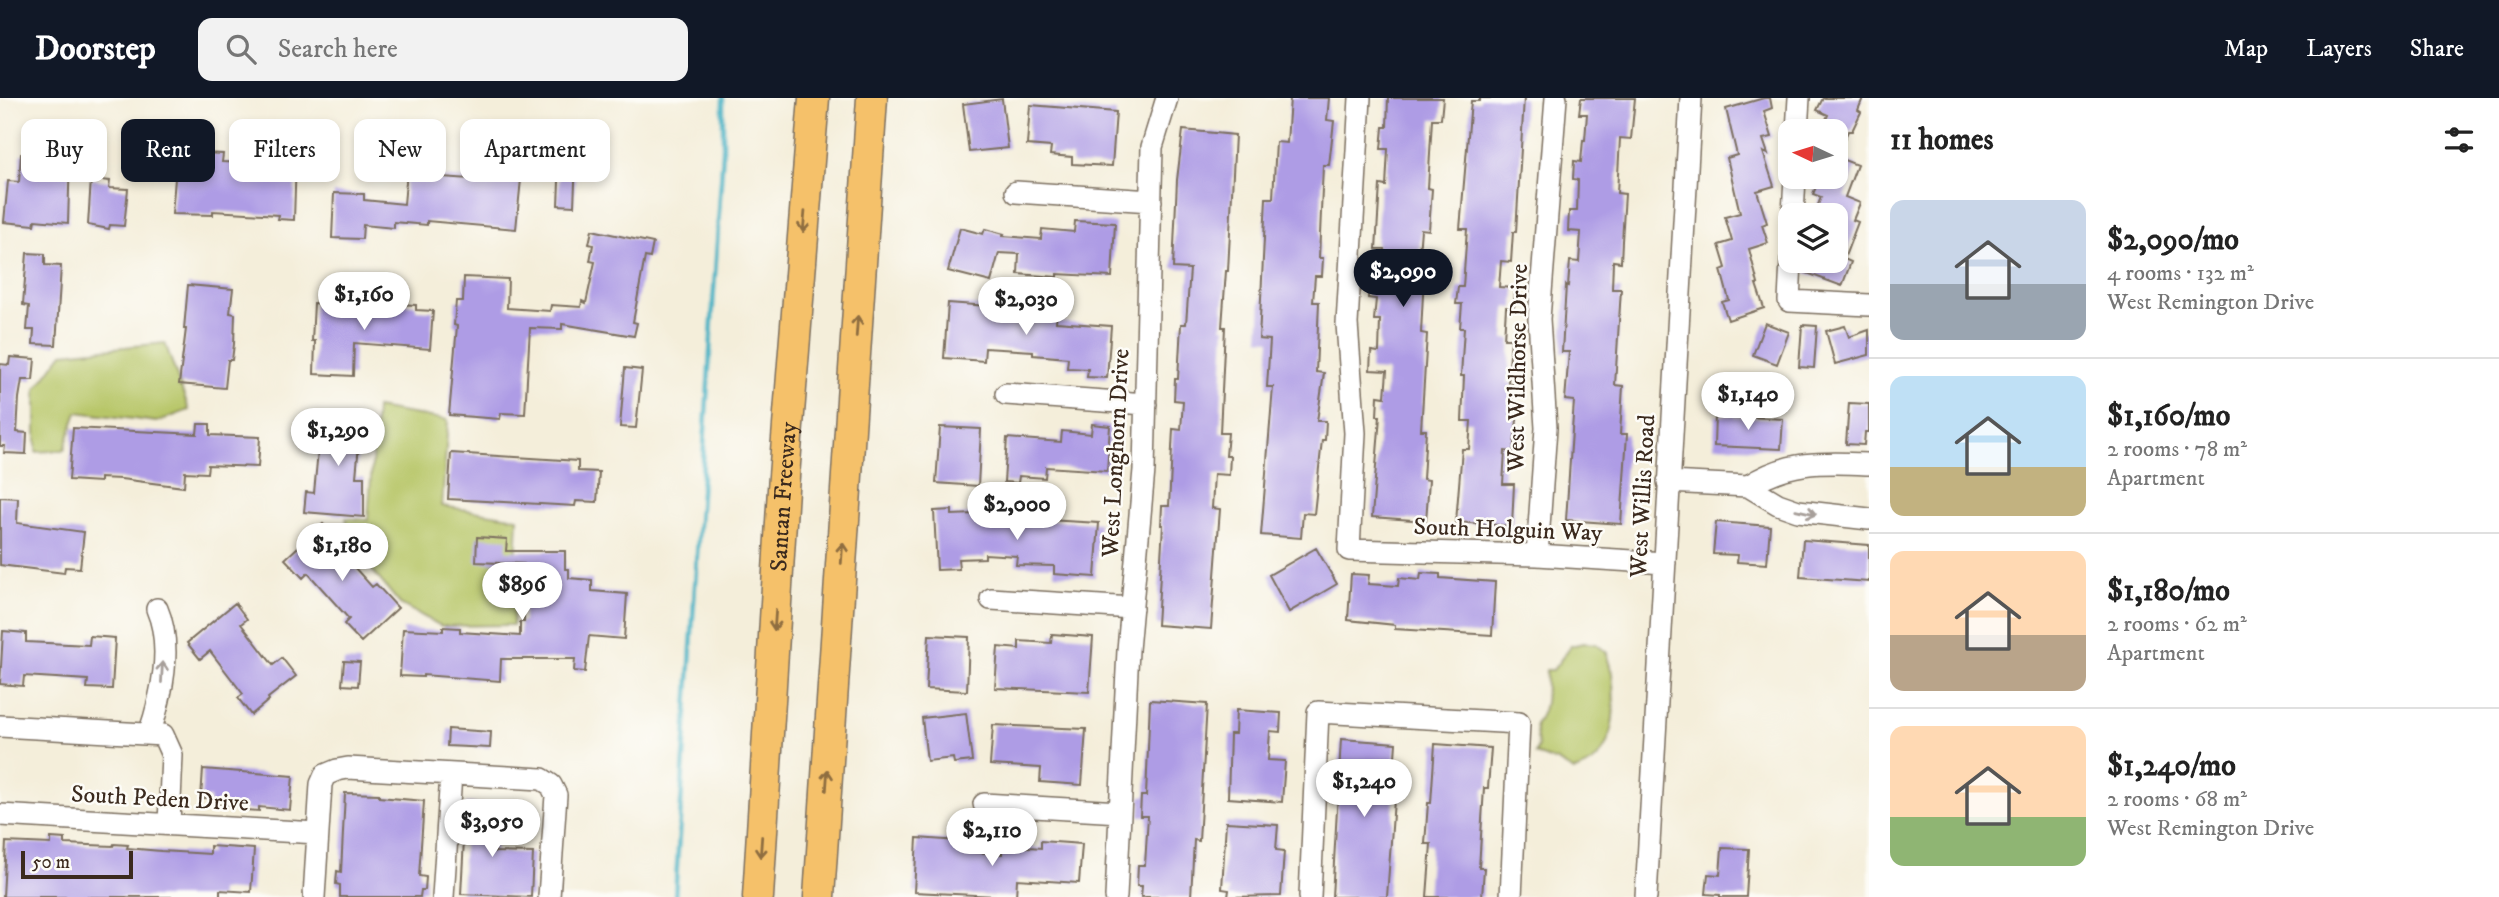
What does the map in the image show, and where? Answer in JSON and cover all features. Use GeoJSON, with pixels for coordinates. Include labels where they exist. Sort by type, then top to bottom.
{"type":"FeatureCollection","features":[{"type":"Feature","properties":{"kind":"highway","name":"Santan Freeway"},"geometry":{"type":"LineString","coordinates":[[758,897],[783,489],[810,154],[812,98]]}},
{"type":"Feature","properties":{"kind":"highway"},"geometry":{"type":"LineString","coordinates":[[819,897],[872,98]]}},
{"type":"Feature","properties":{"kind":"highway"},"geometry":{"type":"LineString","coordinates":[[864,220],[883,127],[886,98]]}},
{"type":"Feature","properties":{"kind":"street","name":"West Longhorn Drive"},"geometry":{"type":"LineString","coordinates":[[1116,897],[1132,608],[1144,470],[1152,147],[1167,98]]}},
{"type":"Feature","properties":{"kind":"street","name":"South Holguin Way"},"geometry":{"type":"LineString","coordinates":[[1360,98],[1353,181],[1347,324],[1355,433],[1349,550],[1537,555],[1665,563]]}},
{"type":"Feature","properties":{"kind":"street","name":"West Wildhorse Drive"},"geometry":{"type":"LineString","coordinates":[[1537,555],[1546,428],[1539,319],[1556,98]]}},
{"type":"Feature","properties":{"kind":"street","name":"West Willis Road"},"geometry":{"type":"LineString","coordinates":[[1646,897],[1690,98]]}},
{"type":"Feature","properties":{"kind":"street"},"geometry":{"type":"LineString","coordinates":[[1798,119],[1799,98]]}},
{"type":"Feature","properties":{"kind":"street"},"geometry":{"type":"LineString","coordinates":[[1016,192],[1151,201]]}},
{"type":"Feature","properties":{"kind":"street"},"geometry":{"type":"LineString","coordinates":[[1790,273],[1788,301],[1869,305]]}},
{"type":"Feature","properties":{"kind":"street"},"geometry":{"type":"LineString","coordinates":[[1006,394],[1146,404]]}},
{"type":"Feature","properties":{"kind":"street"},"geometry":{"type":"LineString","coordinates":[[1748,486],[1780,469],[1801,464],[1869,464]]}},
{"type":"Feature","properties":{"kind":"street"},"geometry":{"type":"LineString","coordinates":[[1668,482],[1748,486],[1778,504],[1798,511],[1869,519]]}},
{"type":"Feature","properties":{"kind":"street"},"geometry":{"type":"LineString","coordinates":[[991,599],[1132,608]]}},
{"type":"Feature","properties":{"kind":"street"},"geometry":{"type":"LineString","coordinates":[[157,609],[165,627],[156,735],[172,755],[169,824]]}},
{"type":"Feature","properties":{"kind":"street"},"geometry":{"type":"LineString","coordinates":[[1310,897],[1318,712],[1519,723],[1511,897]]}},
{"type":"Feature","properties":{"kind":"street"},"geometry":{"type":"LineString","coordinates":[[0,726],[156,735]]}},
{"type":"Feature","properties":{"kind":"street"},"geometry":{"type":"LineString","coordinates":[[314,897],[321,784],[325,775],[348,768],[542,779],[547,782],[556,795],[549,897]]}},
{"type":"Feature","properties":{"kind":"street"},"geometry":{"type":"LineString","coordinates":[[443,897],[451,774]]}},
{"type":"Feature","properties":{"kind":"street"},"geometry":{"type":"LineString","coordinates":[[984,804],[1120,811]]}},
{"type":"Feature","properties":{"kind":"street","name":"South Peden Drive"},"geometry":{"type":"LineString","coordinates":[[0,815],[318,833]]}},
{"type":"Feature","properties":{"kind":"green space"},"geometry":{"type":"Polygon","coordinates":[[[165,343],[189,410],[157,422],[77,412],[64,450],[36,452],[36,389],[63,353],[165,343]]]}},
{"type":"Feature","properties":{"kind":"green space"},"geometry":{"type":"Polygon","coordinates":[[[376,408],[448,420],[442,506],[518,518],[513,625],[441,626],[400,604],[352,546],[346,518],[368,520],[376,408]]]}},
{"type":"Feature","properties":{"kind":"green space"},"geometry":{"type":"Polygon","coordinates":[[[1596,644],[1607,653],[1614,703],[1611,732],[1599,757],[1574,771],[1557,761],[1535,754],[1538,746],[1535,724],[1544,706],[1546,670],[1553,670],[1571,646],[1596,644]]]}},
{"type":"Feature","properties":{"kind":"building"},"geometry":{"type":"Polygon","coordinates":[[[1290,98],[1329,98],[1327,120],[1334,121],[1329,165],[1323,165],[1319,258],[1323,258],[1322,276],[1315,276],[1313,302],[1319,302],[1316,372],[1324,373],[1317,421],[1326,421],[1325,440],[1322,440],[1314,514],[1303,513],[1301,538],[1261,535],[1273,387],[1267,387],[1270,340],[1259,339],[1266,198],[1273,198],[1276,142],[1287,143],[1290,98]]]}},
{"type":"Feature","properties":{"kind":"building"},"geometry":{"type":"Polygon","coordinates":[[[1388,98],[1443,98],[1441,119],[1432,119],[1428,188],[1432,189],[1429,230],[1421,229],[1419,254],[1425,255],[1421,333],[1427,334],[1421,430],[1426,430],[1423,479],[1429,480],[1426,521],[1372,517],[1380,416],[1377,416],[1378,396],[1385,397],[1387,371],[1370,370],[1371,351],[1379,352],[1380,320],[1374,320],[1376,299],[1368,298],[1369,278],[1383,278],[1385,249],[1376,249],[1380,185],[1386,186],[1388,149],[1381,149],[1383,127],[1387,127],[1388,98]]]}},
{"type":"Feature","properties":{"kind":"building"},"geometry":{"type":"Polygon","coordinates":[[[1480,98],[1524,98],[1516,232],[1513,232],[1511,262],[1501,261],[1499,287],[1515,288],[1514,308],[1506,307],[1504,339],[1511,339],[1508,383],[1512,383],[1512,404],[1519,404],[1513,452],[1505,451],[1503,484],[1514,484],[1512,526],[1456,522],[1462,449],[1469,449],[1471,421],[1462,421],[1464,328],[1460,328],[1462,304],[1456,304],[1458,287],[1463,287],[1467,229],[1460,229],[1471,101],[1480,101],[1480,98]]]}},
{"type":"Feature","properties":{"kind":"building"},"geometry":{"type":"Polygon","coordinates":[[[1581,98],[1635,98],[1631,139],[1620,138],[1617,193],[1625,194],[1621,262],[1613,261],[1612,289],[1621,289],[1615,385],[1623,386],[1620,434],[1627,434],[1621,524],[1566,520],[1574,401],[1565,400],[1569,352],[1562,352],[1570,261],[1579,262],[1581,232],[1568,231],[1569,211],[1577,211],[1578,180],[1573,179],[1574,161],[1581,162],[1585,140],[1587,114],[1579,114],[1581,98]]]}},
{"type":"Feature","properties":{"kind":"building"},"geometry":{"type":"Polygon","coordinates":[[[1770,98],[1772,108],[1764,111],[1772,137],[1763,139],[1768,154],[1763,152],[1774,186],[1757,191],[1767,223],[1762,225],[1768,243],[1749,249],[1764,308],[1728,320],[1722,302],[1729,300],[1721,270],[1726,268],[1719,245],[1732,241],[1725,217],[1740,213],[1727,158],[1737,155],[1726,109],[1770,98]]]}},
{"type":"Feature","properties":{"kind":"building"},"geometry":{"type":"Polygon","coordinates":[[[1823,98],[1863,98],[1858,110],[1861,112],[1852,131],[1848,131],[1848,119],[1826,119],[1828,115],[1817,110],[1823,98]]]}},
{"type":"Feature","properties":{"kind":"building"},"geometry":{"type":"Polygon","coordinates":[[[1002,99],[1008,148],[969,152],[963,104],[1002,99]]]}},
{"type":"Feature","properties":{"kind":"building"},"geometry":{"type":"Polygon","coordinates":[[[1030,105],[1116,112],[1112,166],[1072,164],[1072,157],[1050,155],[1051,147],[1027,145],[1030,105]]]}},
{"type":"Feature","properties":{"kind":"building"},"geometry":{"type":"Polygon","coordinates":[[[1183,130],[1235,135],[1228,271],[1222,327],[1225,327],[1220,433],[1228,433],[1226,456],[1230,456],[1229,475],[1214,474],[1212,508],[1220,509],[1211,629],[1157,625],[1162,506],[1169,506],[1173,429],[1181,430],[1183,401],[1174,400],[1175,379],[1178,379],[1181,324],[1186,324],[1190,269],[1173,268],[1177,180],[1183,130]]]}},
{"type":"Feature","properties":{"kind":"building"},"geometry":{"type":"Polygon","coordinates":[[[21,154],[21,182],[69,182],[68,223],[35,220],[34,225],[4,222],[8,181],[19,182],[21,154]]]}},
{"type":"Feature","properties":{"kind":"building"},"geometry":{"type":"Polygon","coordinates":[[[215,154],[223,154],[222,162],[229,162],[229,182],[295,182],[294,220],[278,219],[279,215],[213,211],[213,215],[172,214],[175,182],[215,182],[215,154]]]}},
{"type":"Feature","properties":{"kind":"building"},"geometry":{"type":"Polygon","coordinates":[[[1848,162],[1857,165],[1848,189],[1848,162]]]}},
{"type":"Feature","properties":{"kind":"building"},"geometry":{"type":"Polygon","coordinates":[[[446,177],[460,178],[460,182],[521,182],[516,229],[427,221],[427,225],[394,222],[394,228],[363,225],[362,239],[332,238],[334,193],[364,194],[364,200],[404,204],[406,182],[446,182],[446,177]]]}},
{"type":"Feature","properties":{"kind":"building"},"geometry":{"type":"Polygon","coordinates":[[[110,181],[109,188],[128,189],[124,226],[110,225],[109,229],[88,225],[91,182],[110,181]]]}},
{"type":"Feature","properties":{"kind":"building"},"geometry":{"type":"Polygon","coordinates":[[[559,182],[575,182],[574,206],[558,205],[559,182]]]}},
{"type":"Feature","properties":{"kind":"building"},"geometry":{"type":"Polygon","coordinates":[[[1815,189],[1848,189],[1845,197],[1860,203],[1853,220],[1858,222],[1848,248],[1848,203],[1819,203],[1821,197],[1813,194],[1815,189]]]}},
{"type":"Feature","properties":{"kind":"building"},"geometry":{"type":"Polygon","coordinates":[[[1075,221],[1115,223],[1112,277],[1018,274],[1019,254],[999,253],[991,282],[948,271],[960,228],[983,234],[985,229],[1004,234],[1003,236],[1041,239],[1042,229],[1074,232],[1075,221]]]}},
{"type":"Feature","properties":{"kind":"building"},"geometry":{"type":"Polygon","coordinates":[[[592,230],[653,243],[650,258],[645,257],[633,322],[637,323],[634,336],[562,324],[562,329],[530,328],[525,414],[501,413],[500,419],[449,415],[457,326],[454,325],[456,301],[463,301],[464,277],[508,279],[507,308],[550,311],[551,305],[581,307],[582,301],[586,303],[595,262],[590,261],[592,230]]]}},
{"type":"Feature","properties":{"kind":"building"},"geometry":{"type":"Polygon","coordinates":[[[27,253],[45,254],[45,265],[61,266],[56,345],[33,344],[34,330],[27,330],[29,306],[23,305],[27,253]]]}},
{"type":"Feature","properties":{"kind":"building"},"geometry":{"type":"Polygon","coordinates":[[[1807,273],[1847,273],[1842,286],[1807,273]]]}},
{"type":"Feature","properties":{"kind":"building"},"geometry":{"type":"Polygon","coordinates":[[[188,285],[233,289],[230,313],[235,314],[234,344],[232,360],[228,360],[225,388],[179,384],[188,285]]]}},
{"type":"Feature","properties":{"kind":"building"},"geometry":{"type":"Polygon","coordinates":[[[330,299],[349,300],[349,304],[396,307],[396,304],[416,305],[416,310],[433,311],[430,349],[354,343],[353,376],[314,374],[314,303],[330,304],[330,299]]]}},
{"type":"Feature","properties":{"kind":"building"},"geometry":{"type":"Polygon","coordinates":[[[948,303],[1041,313],[1041,310],[1057,311],[1056,322],[1111,326],[1107,378],[1087,377],[1088,369],[1067,368],[1068,358],[1033,355],[1033,351],[985,348],[984,361],[944,358],[948,303]]]}},
{"type":"Feature","properties":{"kind":"building"},"geometry":{"type":"Polygon","coordinates":[[[1765,323],[1789,332],[1777,364],[1753,355],[1765,323]]]}},
{"type":"Feature","properties":{"kind":"building"},"geometry":{"type":"Polygon","coordinates":[[[1802,325],[1817,326],[1814,368],[1799,367],[1802,325]]]}},
{"type":"Feature","properties":{"kind":"building"},"geometry":{"type":"Polygon","coordinates":[[[1845,326],[1849,337],[1869,330],[1869,355],[1835,364],[1826,331],[1845,326]]]}},
{"type":"Feature","properties":{"kind":"building"},"geometry":{"type":"Polygon","coordinates":[[[10,357],[35,359],[33,380],[22,380],[19,398],[17,432],[27,433],[26,454],[4,453],[5,446],[0,446],[0,364],[9,365],[10,357]]]}},
{"type":"Feature","properties":{"kind":"building"},"geometry":{"type":"Polygon","coordinates":[[[625,368],[642,370],[636,428],[620,427],[625,368]]]}},
{"type":"Feature","properties":{"kind":"building"},"geometry":{"type":"Polygon","coordinates":[[[1849,403],[1869,404],[1869,432],[1865,432],[1864,445],[1846,444],[1849,403]]]}},
{"type":"Feature","properties":{"kind":"building"},"geometry":{"type":"Polygon","coordinates":[[[1715,415],[1783,419],[1781,449],[1714,446],[1715,415]]]}},
{"type":"Feature","properties":{"kind":"building"},"geometry":{"type":"Polygon","coordinates":[[[311,418],[371,422],[369,445],[359,444],[356,477],[364,477],[364,517],[304,512],[306,492],[314,493],[319,440],[309,439],[311,418]]]}},
{"type":"Feature","properties":{"kind":"building"},"geometry":{"type":"Polygon","coordinates":[[[198,424],[210,424],[210,435],[260,437],[258,467],[208,465],[207,473],[185,472],[184,487],[121,479],[100,478],[100,482],[69,480],[73,428],[197,434],[198,424]]]}},
{"type":"Feature","properties":{"kind":"building"},"geometry":{"type":"Polygon","coordinates":[[[1092,424],[1110,426],[1107,471],[1046,467],[1045,478],[1019,476],[1018,483],[1004,482],[1007,438],[1061,442],[1062,431],[1091,434],[1092,424]]]}},
{"type":"Feature","properties":{"kind":"building"},"geometry":{"type":"Polygon","coordinates":[[[940,427],[981,429],[978,486],[936,483],[940,427]]]}},
{"type":"Feature","properties":{"kind":"building"},"geometry":{"type":"Polygon","coordinates":[[[451,453],[578,461],[578,471],[599,472],[597,502],[576,501],[575,506],[448,499],[451,453]]]}},
{"type":"Feature","properties":{"kind":"building"},"geometry":{"type":"Polygon","coordinates":[[[0,497],[18,498],[17,523],[84,532],[80,568],[65,567],[64,573],[0,565],[0,497]]]}},
{"type":"Feature","properties":{"kind":"building"},"geometry":{"type":"Polygon","coordinates":[[[952,510],[952,515],[975,514],[1099,523],[1095,577],[1054,574],[1054,566],[1016,565],[1017,556],[985,554],[985,558],[958,559],[959,569],[937,570],[934,511],[952,510]]]}},
{"type":"Feature","properties":{"kind":"building"},"geometry":{"type":"Polygon","coordinates":[[[1716,522],[1770,526],[1767,564],[1737,562],[1738,555],[1713,554],[1716,522]]]}},
{"type":"Feature","properties":{"kind":"building"},"geometry":{"type":"Polygon","coordinates":[[[323,524],[341,542],[336,547],[372,587],[376,584],[398,608],[361,642],[344,624],[349,619],[308,573],[303,578],[285,559],[323,524]]]}},
{"type":"Feature","properties":{"kind":"building"},"geometry":{"type":"Polygon","coordinates":[[[477,537],[507,539],[506,551],[565,551],[565,569],[569,569],[569,578],[592,580],[592,591],[627,594],[624,639],[589,636],[585,672],[574,671],[575,659],[501,659],[500,681],[423,675],[400,676],[403,629],[443,631],[443,627],[460,628],[460,632],[520,636],[520,622],[524,622],[524,564],[476,562],[477,537]]]}},
{"type":"Feature","properties":{"kind":"building"},"geometry":{"type":"Polygon","coordinates":[[[1803,540],[1869,545],[1869,582],[1800,577],[1803,540]]]}},
{"type":"Feature","properties":{"kind":"building"},"geometry":{"type":"Polygon","coordinates":[[[1316,548],[1337,584],[1289,612],[1269,575],[1316,548]]]}},
{"type":"Feature","properties":{"kind":"building"},"geometry":{"type":"Polygon","coordinates":[[[1421,573],[1440,574],[1440,578],[1495,582],[1492,635],[1395,629],[1395,625],[1348,620],[1351,574],[1369,575],[1368,584],[1398,586],[1399,578],[1420,580],[1421,573]]]}},
{"type":"Feature","properties":{"kind":"building"},"geometry":{"type":"Polygon","coordinates":[[[235,603],[247,619],[241,624],[273,665],[282,658],[296,676],[251,715],[238,698],[243,694],[210,651],[200,659],[187,643],[235,603]]]}},
{"type":"Feature","properties":{"kind":"building"},"geometry":{"type":"Polygon","coordinates":[[[3,631],[26,633],[26,642],[89,645],[90,636],[115,638],[112,689],[87,688],[88,680],[24,676],[23,686],[0,684],[3,631]]]}},
{"type":"Feature","properties":{"kind":"building"},"geometry":{"type":"Polygon","coordinates":[[[1052,634],[1093,637],[1089,692],[995,688],[998,647],[1019,649],[1019,641],[1051,643],[1052,634]]]}},
{"type":"Feature","properties":{"kind":"building"},"geometry":{"type":"Polygon","coordinates":[[[929,635],[969,637],[967,691],[926,689],[929,635]]]}},
{"type":"Feature","properties":{"kind":"building"},"geometry":{"type":"Polygon","coordinates":[[[344,661],[360,662],[358,686],[342,685],[344,661]]]}},
{"type":"Feature","properties":{"kind":"building"},"geometry":{"type":"Polygon","coordinates":[[[1150,700],[1207,704],[1199,841],[1194,840],[1191,897],[1141,897],[1142,886],[1137,886],[1138,865],[1145,865],[1148,816],[1140,816],[1141,796],[1146,796],[1150,700]]]}},
{"type":"Feature","properties":{"kind":"building"},"geometry":{"type":"Polygon","coordinates":[[[1236,710],[1281,713],[1280,732],[1270,731],[1268,760],[1285,761],[1282,802],[1228,798],[1230,734],[1235,734],[1236,710]]]}},
{"type":"Feature","properties":{"kind":"building"},"geometry":{"type":"Polygon","coordinates":[[[966,713],[972,761],[954,763],[953,758],[927,761],[922,718],[966,713]]]}},
{"type":"Feature","properties":{"kind":"building"},"geometry":{"type":"Polygon","coordinates":[[[993,725],[1086,729],[1082,785],[1040,782],[1041,768],[990,765],[993,725]]]}},
{"type":"Feature","properties":{"kind":"building"},"geometry":{"type":"Polygon","coordinates":[[[448,729],[491,732],[490,748],[447,746],[448,729]]]}},
{"type":"Feature","properties":{"kind":"building"},"geometry":{"type":"Polygon","coordinates":[[[1341,739],[1396,743],[1387,897],[1332,897],[1341,739]]]}},
{"type":"Feature","properties":{"kind":"building"},"geometry":{"type":"Polygon","coordinates":[[[1435,744],[1491,748],[1488,788],[1484,788],[1479,868],[1484,868],[1482,897],[1427,897],[1431,844],[1425,844],[1435,744]]]}},
{"type":"Feature","properties":{"kind":"building"},"geometry":{"type":"Polygon","coordinates":[[[203,769],[293,776],[290,810],[259,807],[259,811],[245,810],[245,806],[210,804],[210,798],[201,798],[203,769]]]}},
{"type":"Feature","properties":{"kind":"building"},"geometry":{"type":"Polygon","coordinates":[[[345,793],[379,794],[379,797],[424,801],[419,876],[426,877],[425,890],[421,890],[420,897],[340,897],[340,885],[336,884],[337,871],[341,872],[345,793]]]}},
{"type":"Feature","properties":{"kind":"building"},"geometry":{"type":"Polygon","coordinates":[[[466,803],[497,805],[495,852],[533,853],[531,897],[461,894],[466,803]]]}},
{"type":"Feature","properties":{"kind":"building"},"geometry":{"type":"Polygon","coordinates":[[[1226,822],[1278,825],[1276,850],[1284,851],[1281,896],[1228,897],[1229,890],[1222,889],[1226,822]]]}},
{"type":"Feature","properties":{"kind":"building"},"geometry":{"type":"Polygon","coordinates":[[[51,838],[65,839],[65,844],[114,844],[128,845],[127,848],[210,854],[210,846],[254,849],[251,892],[220,890],[220,897],[3,897],[6,842],[51,844],[51,838]]]}},
{"type":"Feature","properties":{"kind":"building"},"geometry":{"type":"Polygon","coordinates":[[[917,838],[959,841],[958,851],[1002,854],[1002,845],[1041,848],[1041,841],[1082,844],[1079,883],[1017,879],[1016,897],[914,892],[917,838]]]}},
{"type":"Feature","properties":{"kind":"building"},"geometry":{"type":"Polygon","coordinates":[[[1722,848],[1749,849],[1746,897],[1706,894],[1708,874],[1720,875],[1722,848]]]}},
{"type":"Feature","properties":{"kind":"waterway"},"geometry":{"type":"LineString","coordinates":[[675,897],[723,150],[723,98]]}}]}
